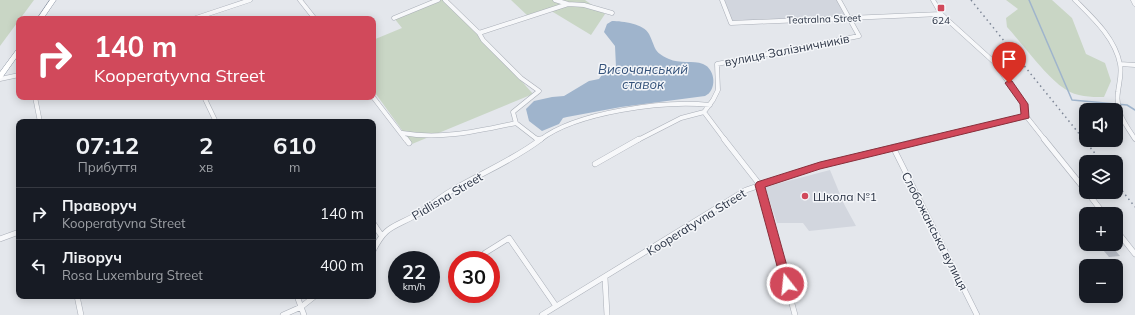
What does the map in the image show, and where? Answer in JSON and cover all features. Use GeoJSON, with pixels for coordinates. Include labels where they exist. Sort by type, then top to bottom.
{"type":"FeatureCollection","features":[{"type":"Feature","properties":{"kind":"highway"},"geometry":{"type":"LineString","coordinates":[[42,16],[53,0]]}},
{"type":"Feature","properties":{"kind":"highway"},"geometry":{"type":"LineString","coordinates":[[0,78],[16,54]]}},
{"type":"Feature","properties":{"kind":"street"},"geometry":{"type":"LineString","coordinates":[[202,16],[250,0]]}},
{"type":"Feature","properties":{"kind":"street"},"geometry":{"type":"LineString","coordinates":[[300,0],[313,16]]}},
{"type":"Feature","properties":{"kind":"street"},"geometry":{"type":"LineString","coordinates":[[394,18],[438,0]]}},
{"type":"Feature","properties":{"kind":"street"},"geometry":{"type":"LineString","coordinates":[[445,0],[479,33],[483,40],[515,72],[538,92],[513,112],[516,123],[539,140]]}},
{"type":"Feature","properties":{"kind":"street"},"geometry":{"type":"LineString","coordinates":[[555,0],[568,4],[578,4],[612,13]]}},
{"type":"Feature","properties":{"kind":"street"},"geometry":{"type":"LineString","coordinates":[[572,0],[578,4]]}},
{"type":"Feature","properties":{"kind":"street","name":"Teatralna Street"},"geometry":{"type":"LineString","coordinates":[[722,0],[731,23],[941,14]]}},
{"type":"Feature","properties":{"kind":"street"},"geometry":{"type":"LineString","coordinates":[[839,0],[850,18]]}},
{"type":"Feature","properties":{"kind":"street"},"geometry":{"type":"LineString","coordinates":[[933,0],[941,14],[994,62],[1024,104],[1026,116],[1079,183]]}},
{"type":"Feature","properties":{"kind":"street"},"geometry":{"type":"LineString","coordinates":[[1075,0],[1107,36],[1120,64],[1120,81],[1117,104],[1121,116],[1135,139]]}},
{"type":"Feature","properties":{"kind":"street"},"geometry":{"type":"LineString","coordinates":[[1133,0],[1135,4]]}},
{"type":"Feature","properties":{"kind":"street"},"geometry":{"type":"LineString","coordinates":[[479,33],[568,4]]}},
{"type":"Feature","properties":{"kind":"street","name":"вулиця Залізничників"},"geometry":{"type":"LineString","coordinates":[[710,105],[718,94],[720,83],[717,64],[859,36],[850,18]]}},
{"type":"Feature","properties":{"kind":"street"},"geometry":{"type":"LineString","coordinates":[[1120,64],[1135,65]]}},
{"type":"Feature","properties":{"kind":"street"},"geometry":{"type":"LineString","coordinates":[[0,78],[16,75]]}},
{"type":"Feature","properties":{"kind":"street"},"geometry":{"type":"LineString","coordinates":[[36,100],[39,119]]}},
{"type":"Feature","properties":{"kind":"street"},"geometry":{"type":"LineString","coordinates":[[205,100],[215,119]]}},
{"type":"Feature","properties":{"kind":"street"},"geometry":{"type":"LineString","coordinates":[[375,100],[409,144]]}},
{"type":"Feature","properties":{"kind":"street","name":"Pidlisna Street"},"geometry":{"type":"LineString","coordinates":[[381,235],[416,215],[451,191],[530,149],[539,140],[559,128],[587,117],[682,103],[695,102],[710,105]]}},
{"type":"Feature","properties":{"kind":"street"},"geometry":{"type":"LineString","coordinates":[[595,164],[624,146],[682,117],[693,113],[704,112],[710,105]]}},
{"type":"Feature","properties":{"kind":"street"},"geometry":{"type":"LineString","coordinates":[[704,112],[760,185],[795,315]]}},
{"type":"Feature","properties":{"kind":"street","name":"Kooperatyvna Street"},"geometry":{"type":"LineString","coordinates":[[542,315],[746,190],[820,165],[1026,116]]}},
{"type":"Feature","properties":{"kind":"street"},"geometry":{"type":"LineString","coordinates":[[402,133],[418,137],[434,138],[470,133],[516,123]]}},
{"type":"Feature","properties":{"kind":"street","name":"Слобожанська вулиця"},"geometry":{"type":"LineString","coordinates":[[893,147],[977,315]]}},
{"type":"Feature","properties":{"kind":"street"},"geometry":{"type":"LineString","coordinates":[[1092,199],[1098,207]]}},
{"type":"Feature","properties":{"kind":"street"},"geometry":{"type":"LineString","coordinates":[[376,228],[381,235],[376,245]]}},
{"type":"Feature","properties":{"kind":"street"},"geometry":{"type":"LineString","coordinates":[[0,239],[16,233]]}},
{"type":"Feature","properties":{"kind":"street"},"geometry":{"type":"LineString","coordinates":[[488,251],[509,238],[556,306]]}},
{"type":"Feature","properties":{"kind":"street"},"geometry":{"type":"LineString","coordinates":[[1123,239],[1135,254]]}},
{"type":"Feature","properties":{"kind":"street"},"geometry":{"type":"LineString","coordinates":[[604,278],[607,315]]}},
{"type":"Feature","properties":{"kind":"street"},"geometry":{"type":"LineString","coordinates":[[78,299],[82,315]]}},
{"type":"Feature","properties":{"kind":"street"},"geometry":{"type":"LineString","coordinates":[[298,299],[304,315]]}},
{"type":"Feature","properties":{"kind":"street"},"geometry":{"type":"LineString","coordinates":[[284,315],[301,307],[311,299]]}},
{"type":"Feature","properties":{"kind":"shaded area"},"geometry":{"type":"Polygon","coordinates":[[[724,0],[838,0],[848,17],[732,21],[724,0]]]}},
{"type":"Feature","properties":{"kind":"shaded area","name":"Школа №1"},"geometry":{"type":"Polygon","coordinates":[[[830,170],[844,204],[856,226],[809,231],[803,223],[777,223],[765,187],[830,170]]]}},
{"type":"Feature","properties":{"kind":"green space"},"geometry":{"type":"Polygon","coordinates":[[[0,0],[34,0],[22,16],[16,16],[16,24],[0,46],[0,0]]]}},
{"type":"Feature","properties":{"kind":"green space"},"geometry":{"type":"Polygon","coordinates":[[[438,0],[445,0],[479,33],[533,94],[412,144],[376,94],[376,39],[402,28],[394,18],[438,0]]]}},
{"type":"Feature","properties":{"kind":"green space"},"geometry":{"type":"Polygon","coordinates":[[[511,0],[585,0],[605,14],[591,35],[548,9],[529,17],[511,0]]]}},
{"type":"Feature","properties":{"kind":"green space"},"geometry":{"type":"Polygon","coordinates":[[[1006,0],[1052,0],[1072,18],[1086,54],[1105,63],[1111,81],[1104,97],[1089,97],[1074,94],[1050,77],[1007,27],[1006,18],[1018,9],[1006,0]]]}},
{"type":"Feature","properties":{"kind":"water","name":"Височанський ставок"},"geometry":{"type":"Polygon","coordinates":[[[612,21],[627,22],[643,28],[649,34],[657,52],[669,59],[703,64],[713,75],[712,90],[705,96],[621,107],[567,117],[563,118],[559,124],[542,131],[529,121],[526,109],[534,101],[564,96],[589,81],[599,79],[604,72],[616,67],[615,46],[604,32],[607,24],[612,21]]]}},
{"type":"Feature","properties":{"kind":"building"},"geometry":{"type":"Polygon","coordinates":[[[1104,251],[1116,251],[1120,256],[1109,257],[1104,251]]]}},
{"type":"Feature","properties":{"kind":"waterway"},"geometry":{"type":"LineString","coordinates":[[1029,0],[1072,100],[1127,105],[1135,110]]}},
{"type":"Feature","properties":{"kind":"railway"},"geometry":{"type":"LineString","coordinates":[[971,0],[1096,155]]}},
{"type":"Feature","properties":{"kind":"railway"},"geometry":{"type":"LineString","coordinates":[[1123,192],[1135,207]]}},
{"type":"Feature","properties":{"kind":"place","name":"624"},"geometry":{"type":"Point","coordinates":[941,8]}},
{"type":"Feature","properties":{"kind":"place","name":"Школа №1"},"geometry":{"type":"Point","coordinates":[805,196]}},
{"type":"Feature","properties":{"kind":"route"},"geometry":{"type":"LineString","coordinates":[[787,284],[760,185],[768,181],[820,165],[1026,116],[1024,104],[1009,83]]}}]}
